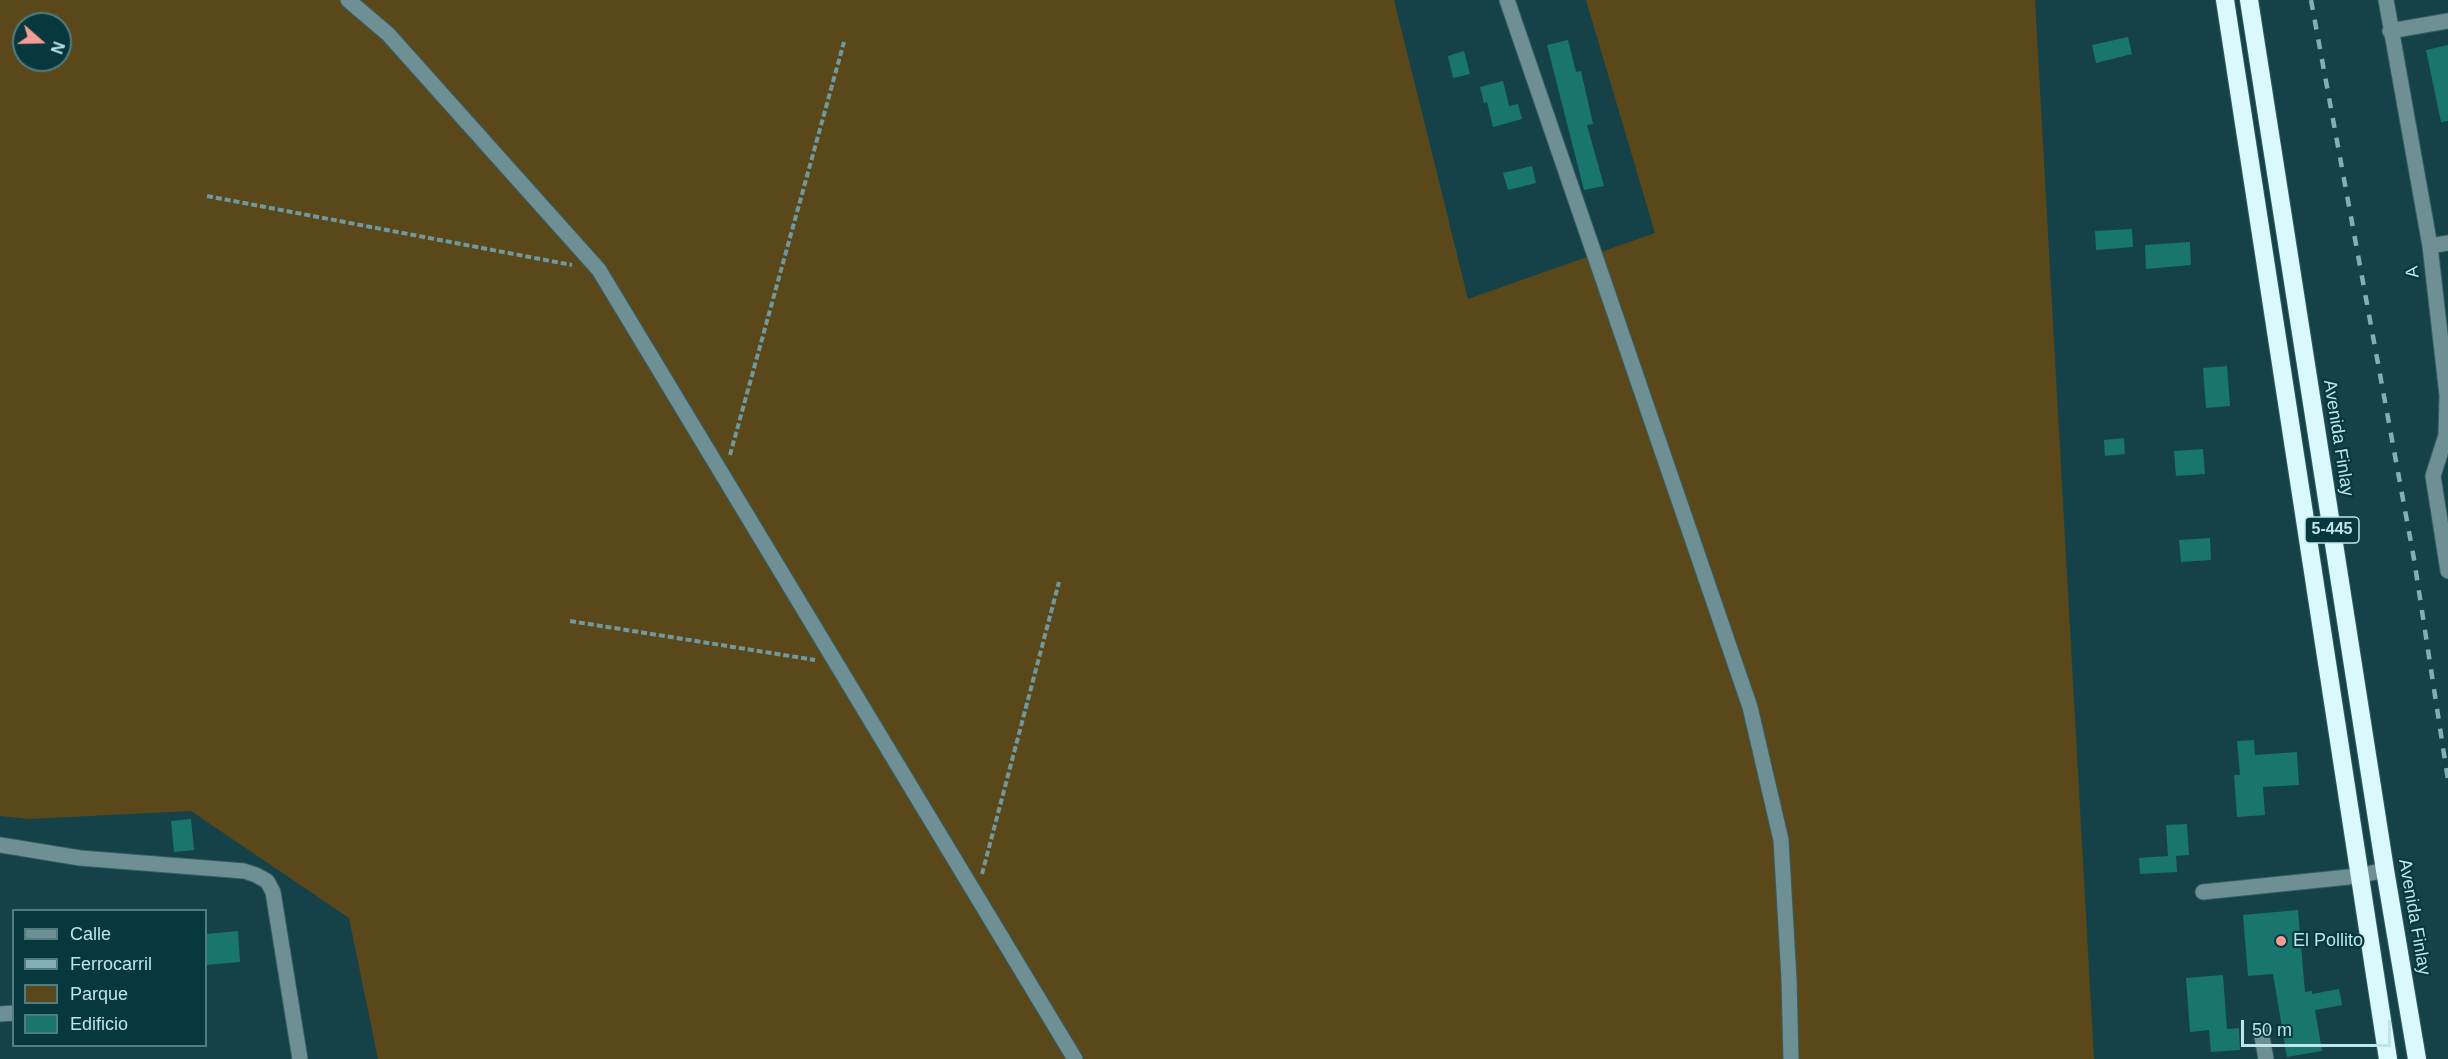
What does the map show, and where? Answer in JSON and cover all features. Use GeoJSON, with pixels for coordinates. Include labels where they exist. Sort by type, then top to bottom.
{"type":"FeatureCollection","features":[{"type":"Feature","properties":{"kind":"highway","name":"5-445"},"geometry":{"type":"LineString","coordinates":[[2224,0],[2388,1059]]}},
{"type":"Feature","properties":{"kind":"highway","name":"Avenida Finlay"},"geometry":{"type":"LineString","coordinates":[[2249,0],[2385,870],[2417,1059]]}},
{"type":"Feature","properties":{"kind":"street"},"geometry":{"type":"LineString","coordinates":[[348,0],[388,34],[599,270],[1075,1059]]}},
{"type":"Feature","properties":{"kind":"street"},"geometry":{"type":"LineString","coordinates":[[1507,0],[1750,707],[1781,840],[1791,1059]]}},
{"type":"Feature","properties":{"kind":"street","name":"A"},"geometry":{"type":"LineString","coordinates":[[2386,0],[2430,246],[2447,395],[2447,434],[2433,476],[2448,571]]}},
{"type":"Feature","properties":{"kind":"street"},"geometry":{"type":"LineString","coordinates":[[2390,32],[2448,21]]}},
{"type":"Feature","properties":{"kind":"street"},"geometry":{"type":"LineString","coordinates":[[2430,246],[2448,243]]}},
{"type":"Feature","properties":{"kind":"street"},"geometry":{"type":"LineString","coordinates":[[0,845],[80,858],[244,871],[267,881],[273,892],[300,1059]]}},
{"type":"Feature","properties":{"kind":"street"},"geometry":{"type":"LineString","coordinates":[[2202,892],[2358,876],[2385,870]]}},
{"type":"Feature","properties":{"kind":"street"},"geometry":{"type":"LineString","coordinates":[[2261,1031],[2266,1059]]}},
{"type":"Feature","properties":{"kind":"path"},"geometry":{"type":"LineString","coordinates":[[724,477],[844,42]]}},
{"type":"Feature","properties":{"kind":"path"},"geometry":{"type":"LineString","coordinates":[[207,196],[599,270]]}},
{"type":"Feature","properties":{"kind":"path"},"geometry":{"type":"LineString","coordinates":[[976,896],[1059,582]]}},
{"type":"Feature","properties":{"kind":"path"},"geometry":{"type":"LineString","coordinates":[[570,621],[836,663]]}},
{"type":"Feature","properties":{"kind":"green space"},"geometry":{"type":"Polygon","coordinates":[[[0,0],[1394,0],[1468,299],[1655,233],[1586,0],[2035,0],[2094,1059],[378,1059],[349,918],[191,811],[29,819],[0,816],[0,0]]]}},
{"type":"Feature","properties":{"kind":"building"},"geometry":{"type":"Polygon","coordinates":[[[2128,37],[2132,54],[2096,63],[2092,45],[2128,37]]]}},
{"type":"Feature","properties":{"kind":"building"},"geometry":{"type":"Polygon","coordinates":[[[1568,40],[1576,72],[1581,71],[1593,124],[1587,125],[1604,186],[1584,190],[1547,45],[1568,40]]]}},
{"type":"Feature","properties":{"kind":"building"},"geometry":{"type":"Polygon","coordinates":[[[2448,45],[2448,121],[2441,122],[2426,50],[2448,45]]]}},
{"type":"Feature","properties":{"kind":"building"},"geometry":{"type":"Polygon","coordinates":[[[1464,51],[1470,74],[1453,78],[1448,56],[1464,51]]]}},
{"type":"Feature","properties":{"kind":"building"},"geometry":{"type":"Polygon","coordinates":[[[1503,81],[1509,106],[1518,104],[1522,119],[1493,127],[1487,102],[1484,103],[1480,87],[1503,81]]]}},
{"type":"Feature","properties":{"kind":"building"},"geometry":{"type":"Polygon","coordinates":[[[1532,166],[1536,183],[1508,190],[1503,173],[1532,166]]]}},
{"type":"Feature","properties":{"kind":"building"},"geometry":{"type":"Polygon","coordinates":[[[2132,229],[2133,247],[2096,250],[2095,231],[2132,229]]]}},
{"type":"Feature","properties":{"kind":"building"},"geometry":{"type":"Polygon","coordinates":[[[2190,242],[2191,265],[2146,269],[2145,245],[2190,242]]]}},
{"type":"Feature","properties":{"kind":"building"},"geometry":{"type":"Polygon","coordinates":[[[2227,366],[2230,406],[2206,408],[2203,368],[2227,366]]]}},
{"type":"Feature","properties":{"kind":"building"},"geometry":{"type":"Polygon","coordinates":[[[2124,438],[2125,454],[2105,456],[2104,440],[2124,438]]]}},
{"type":"Feature","properties":{"kind":"building"},"geometry":{"type":"Polygon","coordinates":[[[2203,449],[2205,474],[2176,476],[2174,451],[2203,449]]]}},
{"type":"Feature","properties":{"kind":"building"},"geometry":{"type":"Polygon","coordinates":[[[2210,538],[2211,560],[2181,562],[2179,540],[2210,538]]]}},
{"type":"Feature","properties":{"kind":"building"},"geometry":{"type":"Polygon","coordinates":[[[2254,740],[2255,755],[2297,752],[2299,785],[2263,787],[2265,815],[2237,817],[2234,775],[2240,775],[2237,741],[2254,740]]]}},
{"type":"Feature","properties":{"kind":"building"},"geometry":{"type":"Polygon","coordinates":[[[191,819],[194,850],[174,852],[171,821],[191,819]]]}},
{"type":"Feature","properties":{"kind":"building"},"geometry":{"type":"Polygon","coordinates":[[[2187,824],[2189,855],[2176,856],[2177,872],[2140,874],[2139,858],[2168,856],[2166,825],[2187,824]]]}},
{"type":"Feature","properties":{"kind":"building"},"geometry":{"type":"Polygon","coordinates":[[[2298,910],[2305,992],[2312,991],[2312,994],[2339,989],[2342,1005],[2315,1010],[2322,1051],[2287,1057],[2273,974],[2248,976],[2243,915],[2298,910]]]}},
{"type":"Feature","properties":{"kind":"building"},"geometry":{"type":"Polygon","coordinates":[[[238,931],[240,962],[207,965],[207,934],[238,931]]]}},
{"type":"Feature","properties":{"kind":"building"},"geometry":{"type":"Polygon","coordinates":[[[2223,975],[2227,1029],[2239,1028],[2240,1050],[2211,1052],[2209,1030],[2190,1032],[2186,978],[2223,975]]]}},
{"type":"Feature","properties":{"kind":"railway"},"geometry":{"type":"LineString","coordinates":[[2311,0],[2414,559],[2448,780]]}},
{"type":"Feature","properties":{"kind":"place","name":"El Pollito"},"geometry":{"type":"Point","coordinates":[2281,941]}}]}
